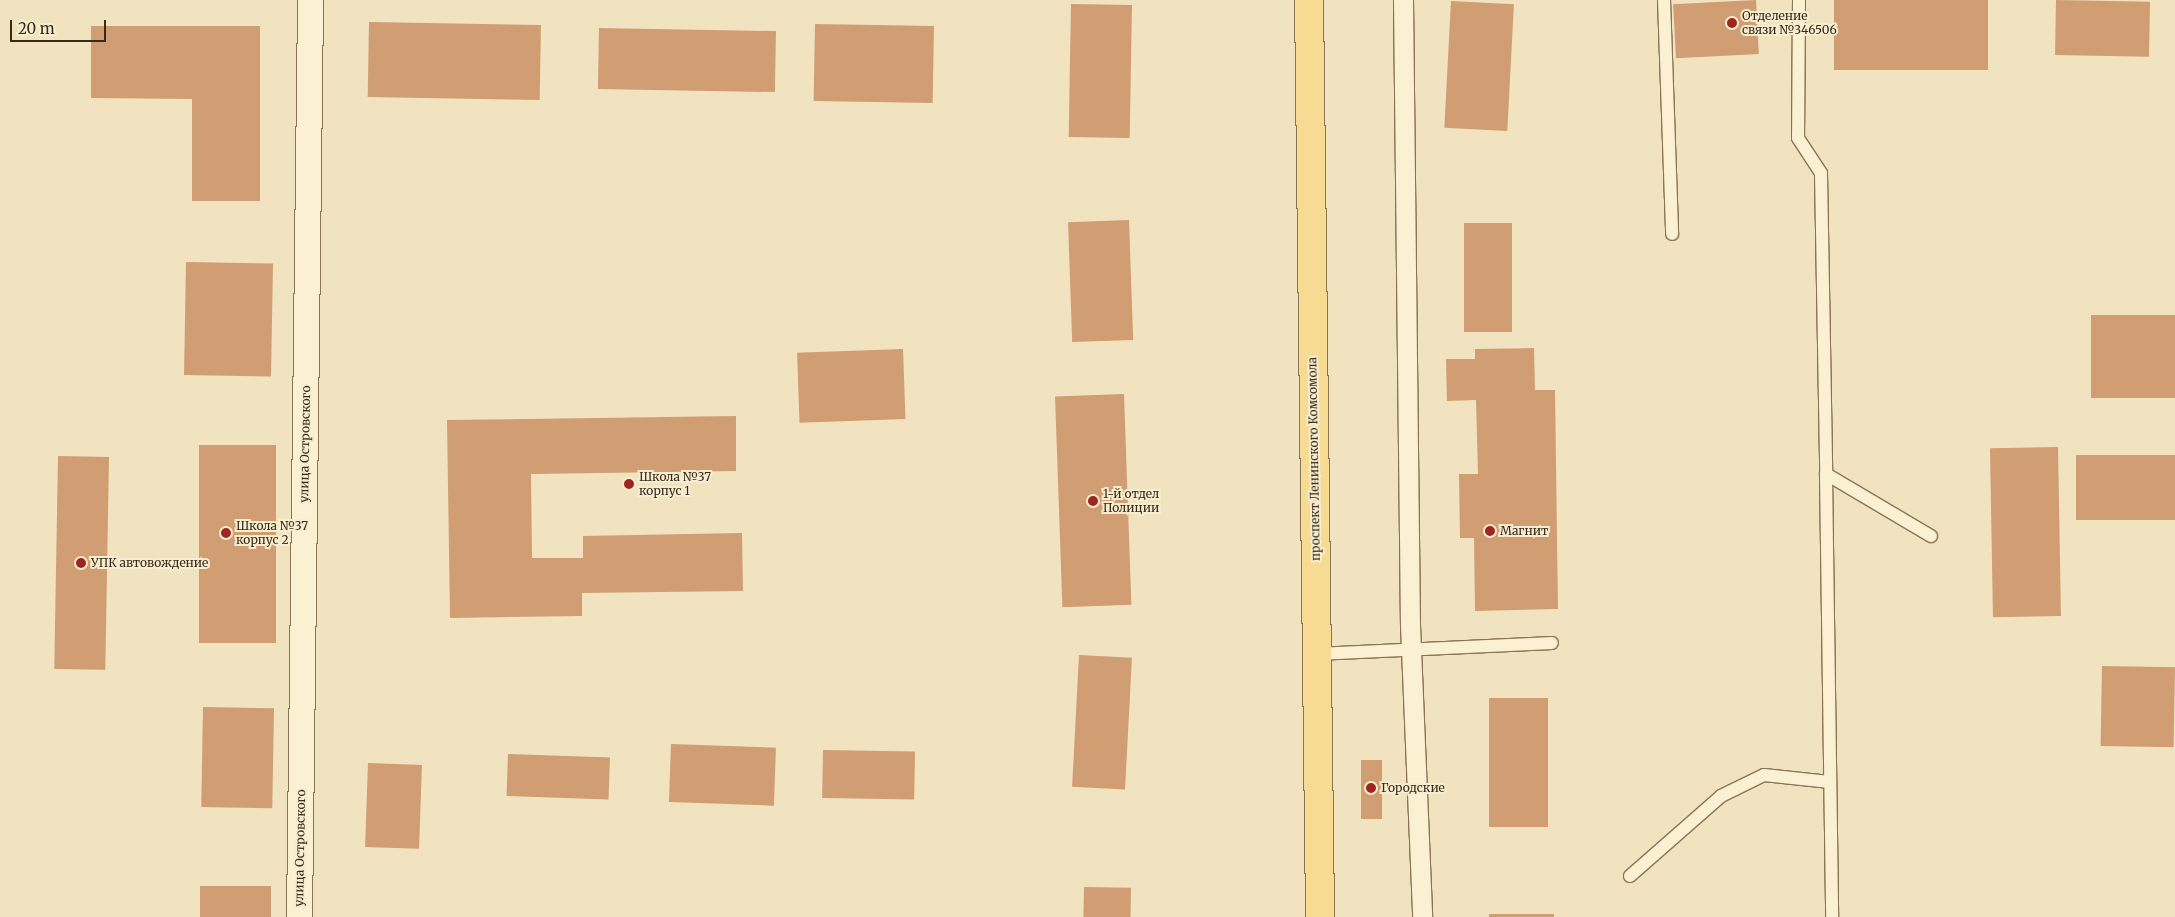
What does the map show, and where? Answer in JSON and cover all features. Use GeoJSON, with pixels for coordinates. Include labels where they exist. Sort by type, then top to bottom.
{"type":"FeatureCollection","features":[{"type":"Feature","properties":{"kind":"main road","name":"проспект Ленинского Комсомола"},"geometry":{"type":"LineString","coordinates":[[1309,0],[1320,917]]}},
{"type":"Feature","properties":{"kind":"street","name":"улица Островского"},"geometry":{"type":"LineString","coordinates":[[299,917],[310,0]]}},
{"type":"Feature","properties":{"kind":"street"},"geometry":{"type":"LineString","coordinates":[[1403,0],[1411,651],[1422,917]]}},
{"type":"Feature","properties":{"kind":"lane"},"geometry":{"type":"LineString","coordinates":[[1664,0],[1672,234]]}},
{"type":"Feature","properties":{"kind":"lane"},"geometry":{"type":"LineString","coordinates":[[1799,0],[1798,138],[1821,173],[1832,917]]}},
{"type":"Feature","properties":{"kind":"lane"},"geometry":{"type":"LineString","coordinates":[[1826,474],[1931,536]]}},
{"type":"Feature","properties":{"kind":"lane"},"geometry":{"type":"LineString","coordinates":[[1317,654],[1552,644]]}},
{"type":"Feature","properties":{"kind":"lane"},"geometry":{"type":"LineString","coordinates":[[1630,876],[1721,796],[1764,775],[1830,782]]}},
{"type":"Feature","properties":{"kind":"building"},"geometry":{"type":"Polygon","coordinates":[[[1756,0],[1759,54],[1676,58],[1673,4],[1756,0]]]}},
{"type":"Feature","properties":{"kind":"building"},"geometry":{"type":"Polygon","coordinates":[[[1834,0],[1988,0],[1988,70],[1834,70],[1834,0]]]}},
{"type":"Feature","properties":{"kind":"building"},"geometry":{"type":"Polygon","coordinates":[[[2056,0],[2150,2],[2149,57],[2055,55],[2056,0]]]}},
{"type":"Feature","properties":{"kind":"building"},"geometry":{"type":"Polygon","coordinates":[[[1451,1],[1514,4],[1507,131],[1444,128],[1451,1]]]}},
{"type":"Feature","properties":{"kind":"building"},"geometry":{"type":"Polygon","coordinates":[[[1071,4],[1132,5],[1130,138],[1069,137],[1071,4]]]}},
{"type":"Feature","properties":{"kind":"building"},"geometry":{"type":"Polygon","coordinates":[[[369,22],[541,25],[540,100],[368,97],[369,22]]]}},
{"type":"Feature","properties":{"kind":"building"},"geometry":{"type":"Polygon","coordinates":[[[815,24],[934,26],[933,103],[814,101],[815,24]]]}},
{"type":"Feature","properties":{"kind":"building"},"geometry":{"type":"Polygon","coordinates":[[[91,26],[260,26],[260,201],[192,201],[192,99],[91,98],[91,26]]]}},
{"type":"Feature","properties":{"kind":"building"},"geometry":{"type":"Polygon","coordinates":[[[599,28],[776,31],[775,92],[598,89],[599,28]]]}},
{"type":"Feature","properties":{"kind":"building"},"geometry":{"type":"Polygon","coordinates":[[[1129,220],[1133,340],[1072,342],[1068,222],[1129,220]]]}},
{"type":"Feature","properties":{"kind":"building"},"geometry":{"type":"Polygon","coordinates":[[[1464,223],[1512,223],[1512,332],[1464,332],[1464,223]]]}},
{"type":"Feature","properties":{"kind":"building"},"geometry":{"type":"Polygon","coordinates":[[[186,262],[273,264],[271,377],[184,375],[186,262]]]}},
{"type":"Feature","properties":{"kind":"building"},"geometry":{"type":"Polygon","coordinates":[[[2091,315],[2175,315],[2175,398],[2091,398],[2091,315]]]}},
{"type":"Feature","properties":{"kind":"building"},"geometry":{"type":"Polygon","coordinates":[[[1534,348],[1535,390],[1555,390],[1558,609],[1475,611],[1474,538],[1460,538],[1459,474],[1478,474],[1476,400],[1447,401],[1446,359],[1475,359],[1475,349],[1534,348]]]}},
{"type":"Feature","properties":{"kind":"building"},"geometry":{"type":"Polygon","coordinates":[[[903,349],[905,419],[800,423],[797,353],[903,349]]]}},
{"type":"Feature","properties":{"kind":"building","name":"1-й отдел Полиции"},"geometry":{"type":"Polygon","coordinates":[[[1124,394],[1131,605],[1062,607],[1055,396],[1124,394]]]}},
{"type":"Feature","properties":{"kind":"building"},"geometry":{"type":"Polygon","coordinates":[[[736,416],[736,471],[531,474],[532,558],[583,558],[583,536],[742,533],[743,591],[582,593],[582,616],[450,618],[447,420],[736,416]]]}},
{"type":"Feature","properties":{"kind":"building"},"geometry":{"type":"Polygon","coordinates":[[[199,445],[276,445],[276,643],[199,643],[199,445]]]}},
{"type":"Feature","properties":{"kind":"building"},"geometry":{"type":"Polygon","coordinates":[[[2058,447],[2061,616],[1993,617],[1990,448],[2058,447]]]}},
{"type":"Feature","properties":{"kind":"building"},"geometry":{"type":"Polygon","coordinates":[[[2076,455],[2175,455],[2175,520],[2076,520],[2076,455]]]}},
{"type":"Feature","properties":{"kind":"building","name":"УПК автовождение"},"geometry":{"type":"Polygon","coordinates":[[[58,456],[109,457],[105,670],[54,669],[58,456]]]}},
{"type":"Feature","properties":{"kind":"building"},"geometry":{"type":"Polygon","coordinates":[[[1079,655],[1132,658],[1125,790],[1072,787],[1079,655]]]}},
{"type":"Feature","properties":{"kind":"building"},"geometry":{"type":"Polygon","coordinates":[[[2102,666],[2175,667],[2174,747],[2101,746],[2102,666]]]}},
{"type":"Feature","properties":{"kind":"building"},"geometry":{"type":"Polygon","coordinates":[[[1489,698],[1548,698],[1548,827],[1489,827],[1489,698]]]}},
{"type":"Feature","properties":{"kind":"building"},"geometry":{"type":"Polygon","coordinates":[[[203,707],[274,708],[272,808],[201,807],[203,707]]]}},
{"type":"Feature","properties":{"kind":"building"},"geometry":{"type":"Polygon","coordinates":[[[671,744],[776,748],[774,806],[669,802],[671,744]]]}},
{"type":"Feature","properties":{"kind":"building"},"geometry":{"type":"Polygon","coordinates":[[[823,750],[915,752],[914,800],[822,798],[823,750]]]}},
{"type":"Feature","properties":{"kind":"building"},"geometry":{"type":"Polygon","coordinates":[[[508,754],[610,758],[608,800],[507,796],[508,754]]]}},
{"type":"Feature","properties":{"kind":"building"},"geometry":{"type":"Polygon","coordinates":[[[1361,760],[1382,760],[1382,819],[1361,819],[1361,760]]]}},
{"type":"Feature","properties":{"kind":"building"},"geometry":{"type":"Polygon","coordinates":[[[368,763],[422,765],[419,849],[365,847],[368,763]]]}},
{"type":"Feature","properties":{"kind":"building"},"geometry":{"type":"Polygon","coordinates":[[[200,886],[271,886],[271,917],[200,917],[200,886]]]}},
{"type":"Feature","properties":{"kind":"building"},"geometry":{"type":"Polygon","coordinates":[[[1084,887],[1131,888],[1130,917],[1083,917],[1084,887]]]}},
{"type":"Feature","properties":{"kind":"building"},"geometry":{"type":"Polygon","coordinates":[[[1489,914],[1554,914],[1554,917],[1489,917],[1489,914]]]}},
{"type":"Feature","properties":{"kind":"place","name":"Отделение связи №346506"},"geometry":{"type":"Point","coordinates":[1732,23]}},
{"type":"Feature","properties":{"kind":"place","name":"Школа №37 корпус 1"},"geometry":{"type":"Point","coordinates":[629,484]}},
{"type":"Feature","properties":{"kind":"place","name":"1-й отдел Полиции"},"geometry":{"type":"Point","coordinates":[1093,501]}},
{"type":"Feature","properties":{"kind":"place","name":"Магнит"},"geometry":{"type":"Point","coordinates":[1490,531]}},
{"type":"Feature","properties":{"kind":"place","name":"Школа №37 корпус 2"},"geometry":{"type":"Point","coordinates":[226,533]}},
{"type":"Feature","properties":{"kind":"place","name":"УПК автовождение"},"geometry":{"type":"Point","coordinates":[81,563]}},
{"type":"Feature","properties":{"kind":"place","name":"Городские"},"geometry":{"type":"Point","coordinates":[1371,788]}}]}
